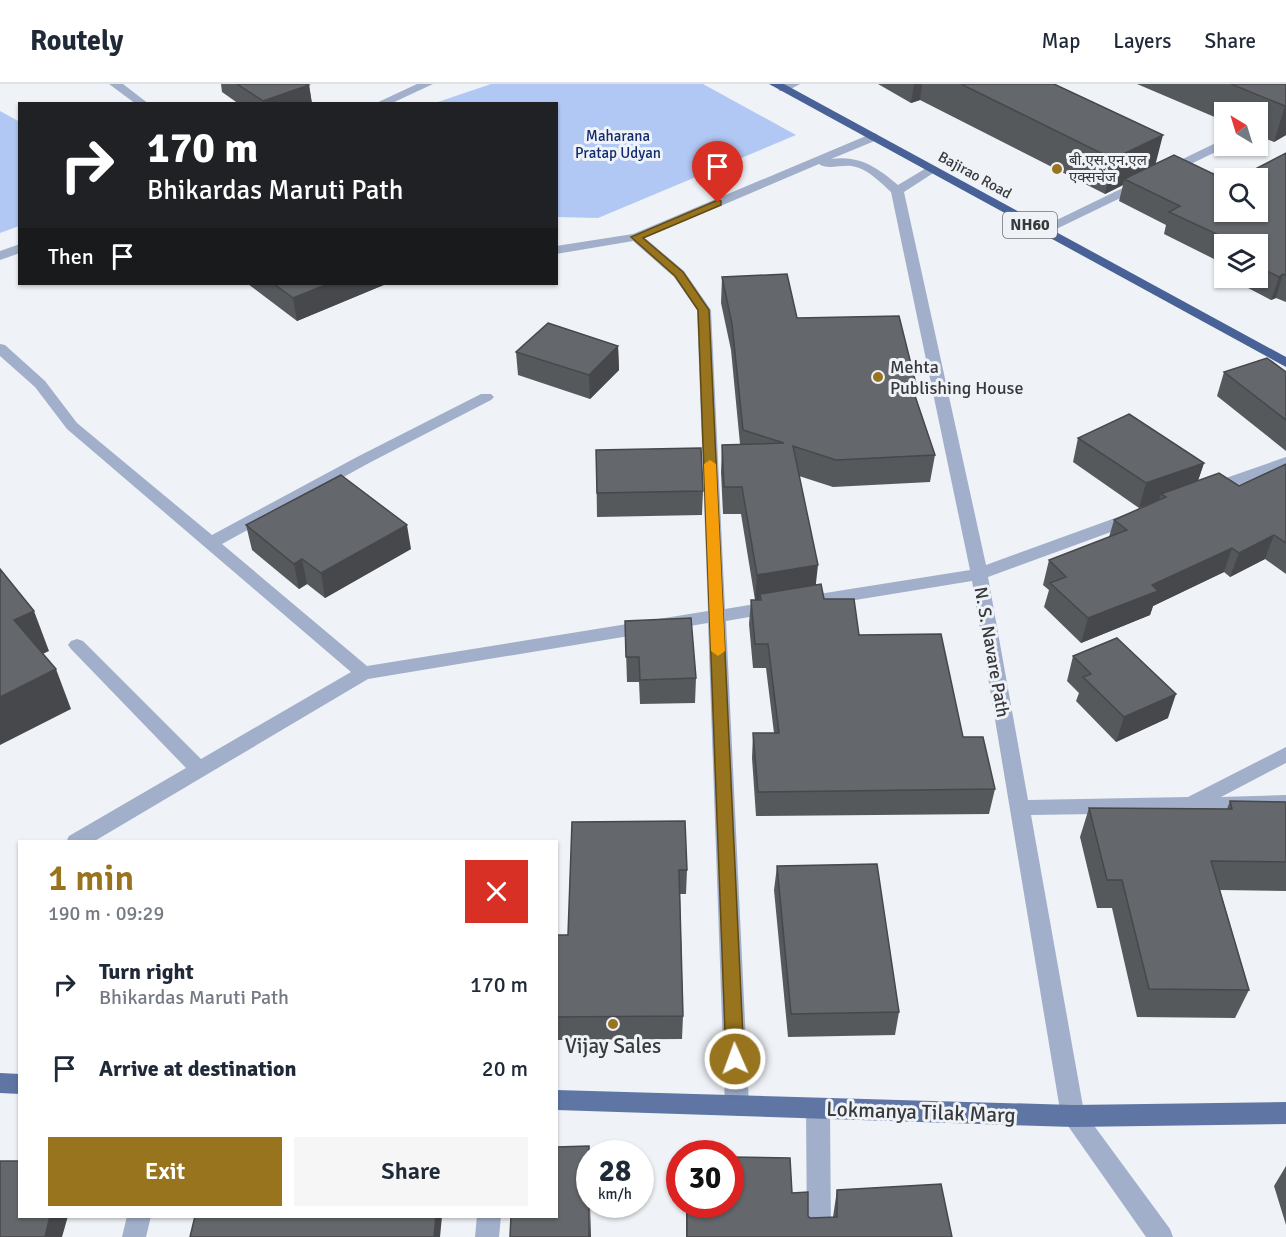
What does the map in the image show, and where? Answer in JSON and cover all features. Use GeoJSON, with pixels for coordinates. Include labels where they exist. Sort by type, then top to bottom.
{"type":"FeatureCollection","features":[{"type":"Feature","properties":{"kind":"highway","name":"Bajirao Road"},"geometry":{"type":"LineString","coordinates":[[784,86],[1041,231],[1286,363]]}},
{"type":"Feature","properties":{"kind":"main road"},"geometry":{"type":"LineString","coordinates":[[0,1083],[18,1084]]}},
{"type":"Feature","properties":{"kind":"main road","name":"Lokmanya Tilak Marg"},"geometry":{"type":"LineString","coordinates":[[558,1100],[1073,1116],[1286,1113]]}},
{"type":"Feature","properties":{"kind":"street"},"geometry":{"type":"LineString","coordinates":[[115,84],[141,102]]}},
{"type":"Feature","properties":{"kind":"street"},"geometry":{"type":"LineString","coordinates":[[384,102],[427,84]]}},
{"type":"Feature","properties":{"kind":"street"},"geometry":{"type":"LineString","coordinates":[[558,250],[636,237],[873,137]]}},
{"type":"Feature","properties":{"kind":"street"},"geometry":{"type":"LineString","coordinates":[[1041,231],[1214,148]]}},
{"type":"Feature","properties":{"kind":"street"},"geometry":{"type":"LineString","coordinates":[[800,169],[839,161],[858,162],[870,167],[897,191],[932,170]]}},
{"type":"Feature","properties":{"kind":"street","name":"N. S. Navare Path"},"geometry":{"type":"LineString","coordinates":[[897,191],[978,574],[1073,1116]]}},
{"type":"Feature","properties":{"kind":"street"},"geometry":{"type":"LineString","coordinates":[[636,237],[679,274],[704,310],[737,1106]]}},
{"type":"Feature","properties":{"kind":"street"},"geometry":{"type":"LineString","coordinates":[[0,256],[18,249]]}},
{"type":"Feature","properties":{"kind":"street"},"geometry":{"type":"LineString","coordinates":[[0,348],[40,384],[72,426],[364,672]]}},
{"type":"Feature","properties":{"kind":"street"},"geometry":{"type":"LineString","coordinates":[[211,543],[363,460],[486,398]]}},
{"type":"Feature","properties":{"kind":"street"},"geometry":{"type":"LineString","coordinates":[[1198,494],[1286,462]]}},
{"type":"Feature","properties":{"kind":"street"},"geometry":{"type":"LineString","coordinates":[[79,840],[364,672],[978,574],[1154,510]]}},
{"type":"Feature","properties":{"kind":"street"},"geometry":{"type":"LineString","coordinates":[[77,645],[199,769]]}},
{"type":"Feature","properties":{"kind":"street"},"geometry":{"type":"LineString","coordinates":[[1191,803],[1286,754]]}},
{"type":"Feature","properties":{"kind":"street"},"geometry":{"type":"LineString","coordinates":[[1020,808],[1286,803]]}},
{"type":"Feature","properties":{"kind":"street"},"geometry":{"type":"LineString","coordinates":[[818,1108],[819,1237]]}},
{"type":"Feature","properties":{"kind":"street"},"geometry":{"type":"LineString","coordinates":[[1073,1116],[1161,1237]]}},
{"type":"Feature","properties":{"kind":"street"},"geometry":{"type":"LineString","coordinates":[[134,1237],[139,1218]]}},
{"type":"Feature","properties":{"kind":"street"},"geometry":{"type":"LineString","coordinates":[[487,1237],[489,1218]]}},
{"type":"Feature","properties":{"kind":"green space","name":"Maharana Pratap Udyan"},"geometry":{"type":"Polygon","coordinates":[[[491,84],[703,84],[796,135],[598,218],[558,217],[558,102],[438,102],[491,84]]]}},
{"type":"Feature","properties":{"kind":"green space"},"geometry":{"type":"Polygon","coordinates":[[[0,111],[18,121],[18,226],[0,233],[0,111]]]}},
{"type":"Feature","properties":{"kind":"building"},"geometry":{"type":"Polygon","coordinates":[[[237,84],[307,84],[309,85],[263,101],[237,84]]]}},
{"type":"Feature","properties":{"kind":"building"},"geometry":{"type":"Polygon","coordinates":[[[961,84],[1054,84],[1163,135],[1113,159],[961,84]]]}},
{"type":"Feature","properties":{"kind":"building"},"geometry":{"type":"Polygon","coordinates":[[[1231,84],[1286,84],[1286,105],[1285,106],[1231,84]]]}},
{"type":"Feature","properties":{"kind":"building"},"geometry":{"type":"Polygon","coordinates":[[[1286,153],[1286,276],[1283,274],[1279,277],[1268,272],[1268,234],[1216,234],[1169,212],[1180,206],[1124,179],[1174,155],[1214,174],[1214,222],[1268,222],[1268,168],[1257,168],[1286,153]]]}},
{"type":"Feature","properties":{"kind":"building"},"geometry":{"type":"Polygon","coordinates":[[[787,274],[797,318],[899,316],[916,384],[911,384],[935,455],[836,460],[793,446],[818,565],[757,575],[742,487],[724,487],[722,445],[784,443],[743,430],[732,324],[722,277],[787,274]]]}},
{"type":"Feature","properties":{"kind":"building"},"geometry":{"type":"Polygon","coordinates":[[[275,285],[326,285],[293,298],[275,285]]]}},
{"type":"Feature","properties":{"kind":"building"},"geometry":{"type":"Polygon","coordinates":[[[548,323],[618,346],[589,375],[516,352],[548,323]]]}},
{"type":"Feature","properties":{"kind":"building"},"geometry":{"type":"Polygon","coordinates":[[[1267,358],[1286,372],[1286,420],[1224,372],[1267,358]]]}},
{"type":"Feature","properties":{"kind":"building"},"geometry":{"type":"Polygon","coordinates":[[[1129,414],[1204,463],[1146,483],[1078,438],[1129,414]]]}},
{"type":"Feature","properties":{"kind":"building"},"geometry":{"type":"Polygon","coordinates":[[[701,448],[703,491],[597,493],[596,450],[701,448]]]}},
{"type":"Feature","properties":{"kind":"building"},"geometry":{"type":"Polygon","coordinates":[[[1286,464],[1286,543],[1274,535],[1239,553],[1232,548],[1152,585],[1158,591],[1088,618],[1050,583],[1066,577],[1049,560],[1127,530],[1114,520],[1166,497],[1161,494],[1219,473],[1239,486],[1286,464]]]}},
{"type":"Feature","properties":{"kind":"building"},"geometry":{"type":"Polygon","coordinates":[[[341,475],[407,525],[321,573],[302,559],[294,564],[246,525],[341,475]]]}},
{"type":"Feature","properties":{"kind":"building"},"geometry":{"type":"Polygon","coordinates":[[[0,569],[34,611],[14,620],[56,669],[0,697],[0,569]]]}},
{"type":"Feature","properties":{"kind":"building"},"geometry":{"type":"Polygon","coordinates":[[[821,584],[824,599],[854,599],[859,635],[941,634],[963,737],[983,737],[995,789],[758,792],[753,733],[779,733],[768,644],[755,644],[751,600],[761,600],[760,594],[821,584]]]}},
{"type":"Feature","properties":{"kind":"building"},"geometry":{"type":"Polygon","coordinates":[[[691,618],[696,678],[640,680],[639,657],[626,657],[625,621],[691,618]]]}},
{"type":"Feature","properties":{"kind":"building"},"geometry":{"type":"Polygon","coordinates":[[[1117,638],[1176,694],[1124,717],[1083,677],[1091,674],[1073,656],[1117,638]]]}},
{"type":"Feature","properties":{"kind":"building"},"geometry":{"type":"Polygon","coordinates":[[[1230,801],[1286,802],[1286,862],[1211,861],[1249,990],[1149,989],[1122,880],[1107,880],[1089,808],[1232,809],[1230,801]]]}},
{"type":"Feature","properties":{"kind":"building"},"geometry":{"type":"Polygon","coordinates":[[[685,821],[687,870],[679,870],[683,1016],[558,1017],[558,935],[568,935],[572,822],[685,821]]]}},
{"type":"Feature","properties":{"kind":"building"},"geometry":{"type":"Polygon","coordinates":[[[877,864],[899,1012],[791,1014],[777,866],[877,864]]]}},
{"type":"Feature","properties":{"kind":"building"},"geometry":{"type":"Polygon","coordinates":[[[576,1146],[576,1218],[589,1218],[589,1237],[510,1237],[511,1218],[558,1218],[558,1147],[576,1146]]]}},
{"type":"Feature","properties":{"kind":"building"},"geometry":{"type":"Polygon","coordinates":[[[744,1157],[790,1158],[792,1193],[808,1192],[808,1216],[810,1218],[837,1217],[837,1190],[941,1184],[952,1237],[687,1237],[687,1218],[744,1218],[744,1157]]]}},
{"type":"Feature","properties":{"kind":"building"},"geometry":{"type":"Polygon","coordinates":[[[0,1161],[18,1161],[18,1218],[50,1218],[45,1237],[0,1237],[0,1161]]]}},
{"type":"Feature","properties":{"kind":"building"},"geometry":{"type":"Polygon","coordinates":[[[195,1218],[436,1218],[434,1237],[190,1237],[195,1218]]]}},
{"type":"Feature","properties":{"kind":"slow traffic"},"geometry":{"type":"LineString","coordinates":[[710,464],[718,651]]}},
{"type":"Feature","properties":{"kind":"place","name":"बी.एस.एन.एल एक्सचेंज"},"geometry":{"type":"Point","coordinates":[1057,169]}},
{"type":"Feature","properties":{"kind":"place","name":"Mehta Publishing House"},"geometry":{"type":"Point","coordinates":[878,377]}},
{"type":"Feature","properties":{"kind":"place","name":"Vijay Sales"},"geometry":{"type":"Point","coordinates":[613,1024]}},
{"type":"Feature","properties":{"kind":"route"},"geometry":{"type":"LineString","coordinates":[[718,203],[636,237],[679,274],[704,310],[735,1059]]}}]}
